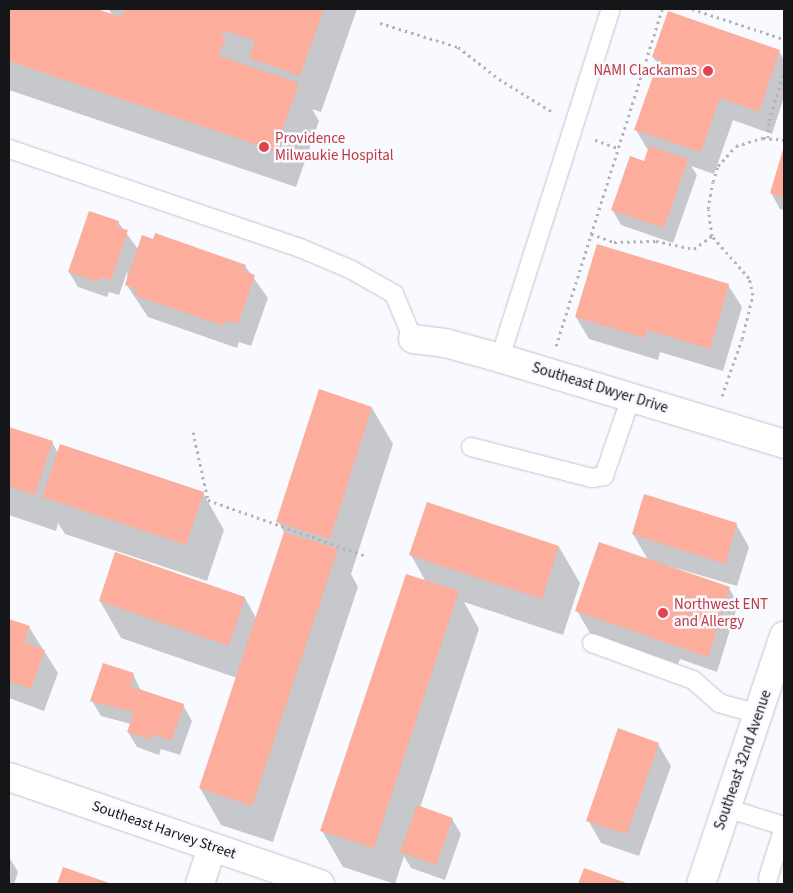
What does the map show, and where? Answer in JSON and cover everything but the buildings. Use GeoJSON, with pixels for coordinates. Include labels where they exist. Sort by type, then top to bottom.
{"type":"FeatureCollection","features":[{"type":"Feature","properties":{"kind":"street","name":"Southeast Dwyer Drive"},"geometry":{"type":"LineString","coordinates":[[413,338],[445,343],[500,358],[784,444]]}},
{"type":"Feature","properties":{"kind":"street","name":"Southeast 32nd Avenue"},"geometry":{"type":"LineString","coordinates":[[701,884],[784,636]]}},
{"type":"Feature","properties":{"kind":"street","name":"Southeast Harvey Street"},"geometry":{"type":"LineString","coordinates":[[9,777],[320,884]]}},
{"type":"Feature","properties":{"kind":"street"},"geometry":{"type":"LineString","coordinates":[[200,884],[212,847]]}},
{"type":"Feature","properties":{"kind":"lane"},"geometry":{"type":"LineString","coordinates":[[500,358],[611,9]]}},
{"type":"Feature","properties":{"kind":"lane"},"geometry":{"type":"LineString","coordinates":[[9,149],[300,248],[350,269],[394,294],[413,338]]}},
{"type":"Feature","properties":{"kind":"lane"},"geometry":{"type":"LineString","coordinates":[[471,447],[592,478],[604,476],[630,397]]}},
{"type":"Feature","properties":{"kind":"lane"},"geometry":{"type":"LineString","coordinates":[[592,643],[693,680],[719,703],[758,714]]}},
{"type":"Feature","properties":{"kind":"lane"},"geometry":{"type":"LineString","coordinates":[[726,808],[784,826],[768,878]]}},
{"type":"Feature","properties":{"kind":"path"},"geometry":{"type":"LineString","coordinates":[[555,349],[662,9]]}},
{"type":"Feature","properties":{"kind":"path"},"geometry":{"type":"LineString","coordinates":[[692,9],[784,39]]}},
{"type":"Feature","properties":{"kind":"path"},"geometry":{"type":"LineString","coordinates":[[380,22],[458,47],[499,79],[555,114]]}},
{"type":"Feature","properties":{"kind":"path"},"geometry":{"type":"LineString","coordinates":[[768,138],[769,120],[784,72]]}},
{"type":"Feature","properties":{"kind":"path"},"geometry":{"type":"LineString","coordinates":[[721,399],[742,339],[753,295],[749,278],[712,236],[708,209],[718,166],[736,146],[768,138],[784,140]]}},
{"type":"Feature","properties":{"kind":"path"},"geometry":{"type":"LineString","coordinates":[[591,234],[614,242],[656,241],[694,249],[712,236]]}},
{"type":"Feature","properties":{"kind":"path"},"geometry":{"type":"LineString","coordinates":[[194,432],[208,500],[366,556]]}},
{"type":"Feature","properties":{"kind":"place","name":"NAMI Clackamas"},"geometry":{"type":"Point","coordinates":[708,71]}},
{"type":"Feature","properties":{"kind":"place","name":"Providence Milwaukie Hospital"},"geometry":{"type":"Point","coordinates":[264,147]}},
{"type":"Feature","properties":{"kind":"place","name":"Northwest ENT and Allergy"},"geometry":{"type":"Point","coordinates":[663,613]}}]}
